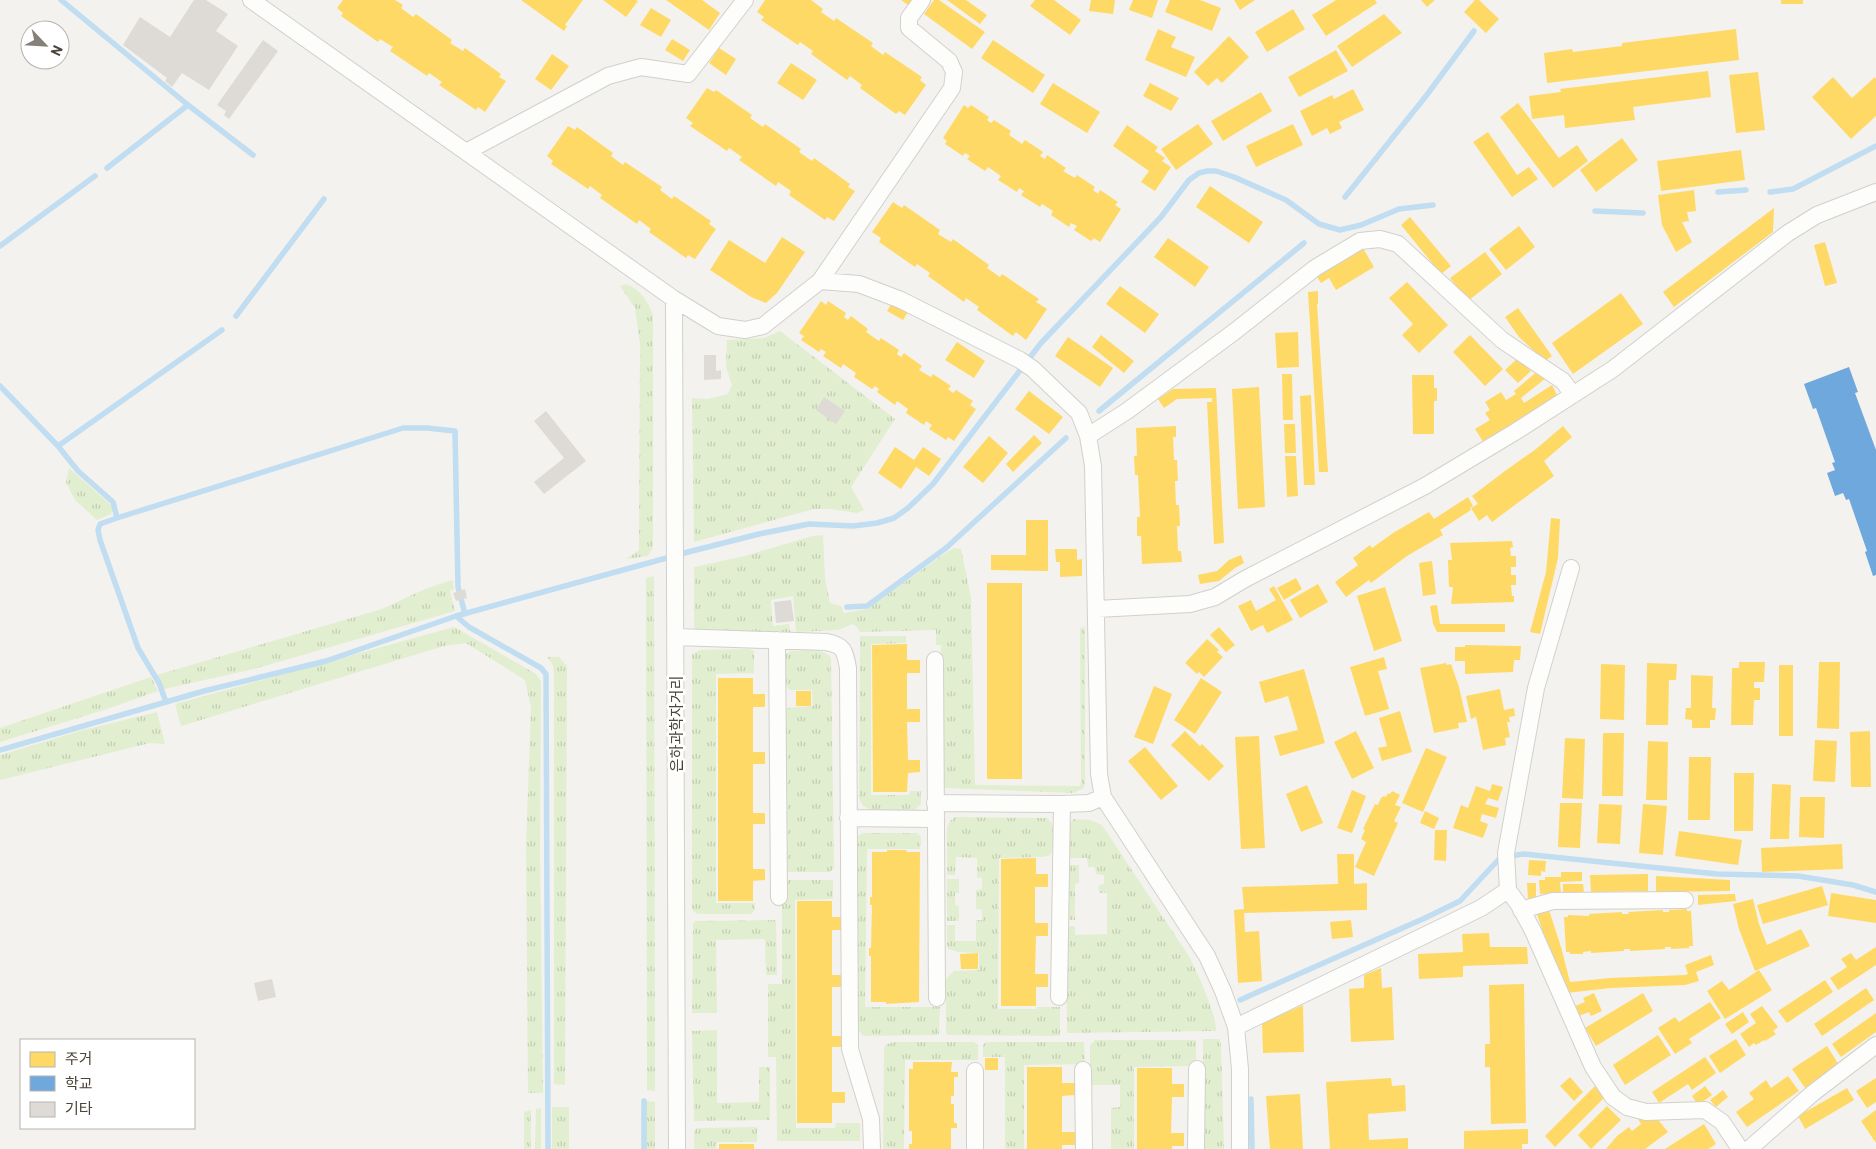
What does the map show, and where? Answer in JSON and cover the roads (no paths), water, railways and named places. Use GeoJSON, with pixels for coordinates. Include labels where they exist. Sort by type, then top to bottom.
{"type":"FeatureCollection","features":[{"type":"Feature","properties":{"kind":"street"},"geometry":{"type":"LineString","coordinates":[[251,0],[674,299],[718,326],[745,330],[763,326],[820,281],[952,88],[954,72],[949,61],[909,28],[909,18],[922,0]]}},
{"type":"Feature","properties":{"kind":"street"},"geometry":{"type":"LineString","coordinates":[[466,152],[608,76],[641,67],[688,74],[745,0]]}},
{"type":"Feature","properties":{"kind":"street"},"geometry":{"type":"LineString","coordinates":[[1097,609],[1190,604],[1215,597],[1245,579],[1425,486],[1614,369],[1788,233],[1817,215],[1876,192]]}},
{"type":"Feature","properties":{"kind":"street"},"geometry":{"type":"LineString","coordinates":[[1088,436],[1127,411],[1234,332],[1314,268],[1360,241],[1380,239],[1398,244],[1502,340],[1563,382],[1573,395]]}},
{"type":"Feature","properties":{"kind":"street"},"geometry":{"type":"LineString","coordinates":[[820,281],[859,284],[901,300],[1027,365],[1079,413],[1088,436],[1093,466],[1099,774],[1103,798],[1207,956],[1223,991],[1236,1027],[1240,1069],[1240,1149]]}},
{"type":"Feature","properties":{"kind":"street","name":"은하과학자거리"},"geometry":{"type":"LineString","coordinates":[[674,299],[678,1149]]}},
{"type":"Feature","properties":{"kind":"street"},"geometry":{"type":"LineString","coordinates":[[1571,568],[1536,688],[1506,857],[1508,890],[1532,931],[1593,1067],[1613,1096],[1627,1107],[1646,1112],[1705,1110],[1722,1122],[1740,1149]]}},
{"type":"Feature","properties":{"kind":"street"},"geometry":{"type":"LineString","coordinates":[[676,637],[826,642],[838,644],[845,652],[848,668],[850,1049],[871,1119],[872,1149]]}},
{"type":"Feature","properties":{"kind":"street"},"geometry":{"type":"LineString","coordinates":[[777,640],[779,897]]}},
{"type":"Feature","properties":{"kind":"street"},"geometry":{"type":"LineString","coordinates":[[934,660],[937,998]]}},
{"type":"Feature","properties":{"kind":"street"},"geometry":{"type":"LineString","coordinates":[[848,818],[1089,802],[1103,798]]}},
{"type":"Feature","properties":{"kind":"street"},"geometry":{"type":"LineString","coordinates":[[1059,997],[1062,804]]}},
{"type":"Feature","properties":{"kind":"street"},"geometry":{"type":"LineString","coordinates":[[1236,1027],[1481,908],[1508,890]]}},
{"type":"Feature","properties":{"kind":"street"},"geometry":{"type":"LineString","coordinates":[[1521,910],[1553,901],[1685,900]]}},
{"type":"Feature","properties":{"kind":"street"},"geometry":{"type":"LineString","coordinates":[[1749,1149],[1813,1093],[1876,1045]]}},
{"type":"Feature","properties":{"kind":"street"},"geometry":{"type":"LineString","coordinates":[[1196,1149],[1197,1069]]}},
{"type":"Feature","properties":{"kind":"street"},"geometry":{"type":"LineString","coordinates":[[1083,1070],[1084,1149]]}},
{"type":"Feature","properties":{"kind":"street"},"geometry":{"type":"LineString","coordinates":[[975,1071],[975,1149]]}},
{"type":"Feature","properties":{"kind":"waterway"},"geometry":{"type":"LineString","coordinates":[[61,0],[188,105],[253,155]]}},
{"type":"Feature","properties":{"kind":"waterway"},"geometry":{"type":"LineString","coordinates":[[1345,197],[1426,96],[1474,31]]}},
{"type":"Feature","properties":{"kind":"waterway"},"geometry":{"type":"LineString","coordinates":[[107,168],[188,105]]}},
{"type":"Feature","properties":{"kind":"waterway"},"geometry":{"type":"LineString","coordinates":[[1770,192],[1793,189],[1876,146]]}},
{"type":"Feature","properties":{"kind":"waterway"},"geometry":{"type":"LineString","coordinates":[[0,750],[204,691],[326,661],[456,616],[692,551],[809,524],[853,526],[877,523],[894,518],[908,508],[933,484],[1041,343],[1161,217],[1189,180],[1199,173],[1216,171],[1234,177],[1286,200],[1319,224],[1340,230],[1361,225],[1399,209],[1433,205]]}},
{"type":"Feature","properties":{"kind":"waterway"},"geometry":{"type":"LineString","coordinates":[[0,246],[95,176]]}},
{"type":"Feature","properties":{"kind":"waterway"},"geometry":{"type":"LineString","coordinates":[[1718,192],[1746,190]]}},
{"type":"Feature","properties":{"kind":"waterway"},"geometry":{"type":"LineString","coordinates":[[236,316],[324,199]]}},
{"type":"Feature","properties":{"kind":"waterway"},"geometry":{"type":"LineString","coordinates":[[1595,211],[1643,213]]}},
{"type":"Feature","properties":{"kind":"waterway"},"geometry":{"type":"LineString","coordinates":[[1099,411],[1304,243]]}},
{"type":"Feature","properties":{"kind":"waterway"},"geometry":{"type":"LineString","coordinates":[[58,446],[222,330]]}},
{"type":"Feature","properties":{"kind":"waterway"},"geometry":{"type":"LineString","coordinates":[[0,386],[58,446],[78,471],[113,502],[117,518],[403,428],[455,431],[458,587],[465,614]]}},
{"type":"Feature","properties":{"kind":"waterway"},"geometry":{"type":"LineString","coordinates":[[847,607],[867,606],[946,548],[1066,438]]}},
{"type":"Feature","properties":{"kind":"waterway"},"geometry":{"type":"LineString","coordinates":[[117,518],[100,524],[98,530],[100,540],[138,648],[159,683],[166,702]]}},
{"type":"Feature","properties":{"kind":"waterway"},"geometry":{"type":"LineString","coordinates":[[456,616],[469,627],[541,668],[546,674],[548,1149]]}},
{"type":"Feature","properties":{"kind":"waterway"},"geometry":{"type":"LineString","coordinates":[[1240,1000],[1460,901],[1500,858],[1523,854],[1717,874],[1798,876],[1853,885],[1876,892]]}},
{"type":"Feature","properties":{"kind":"waterway"},"geometry":{"type":"LineString","coordinates":[[1251,1099],[1252,1149]]}},
{"type":"Feature","properties":{"kind":"waterway"},"geometry":{"type":"LineString","coordinates":[[644,1101],[644,1149]]}}]}
